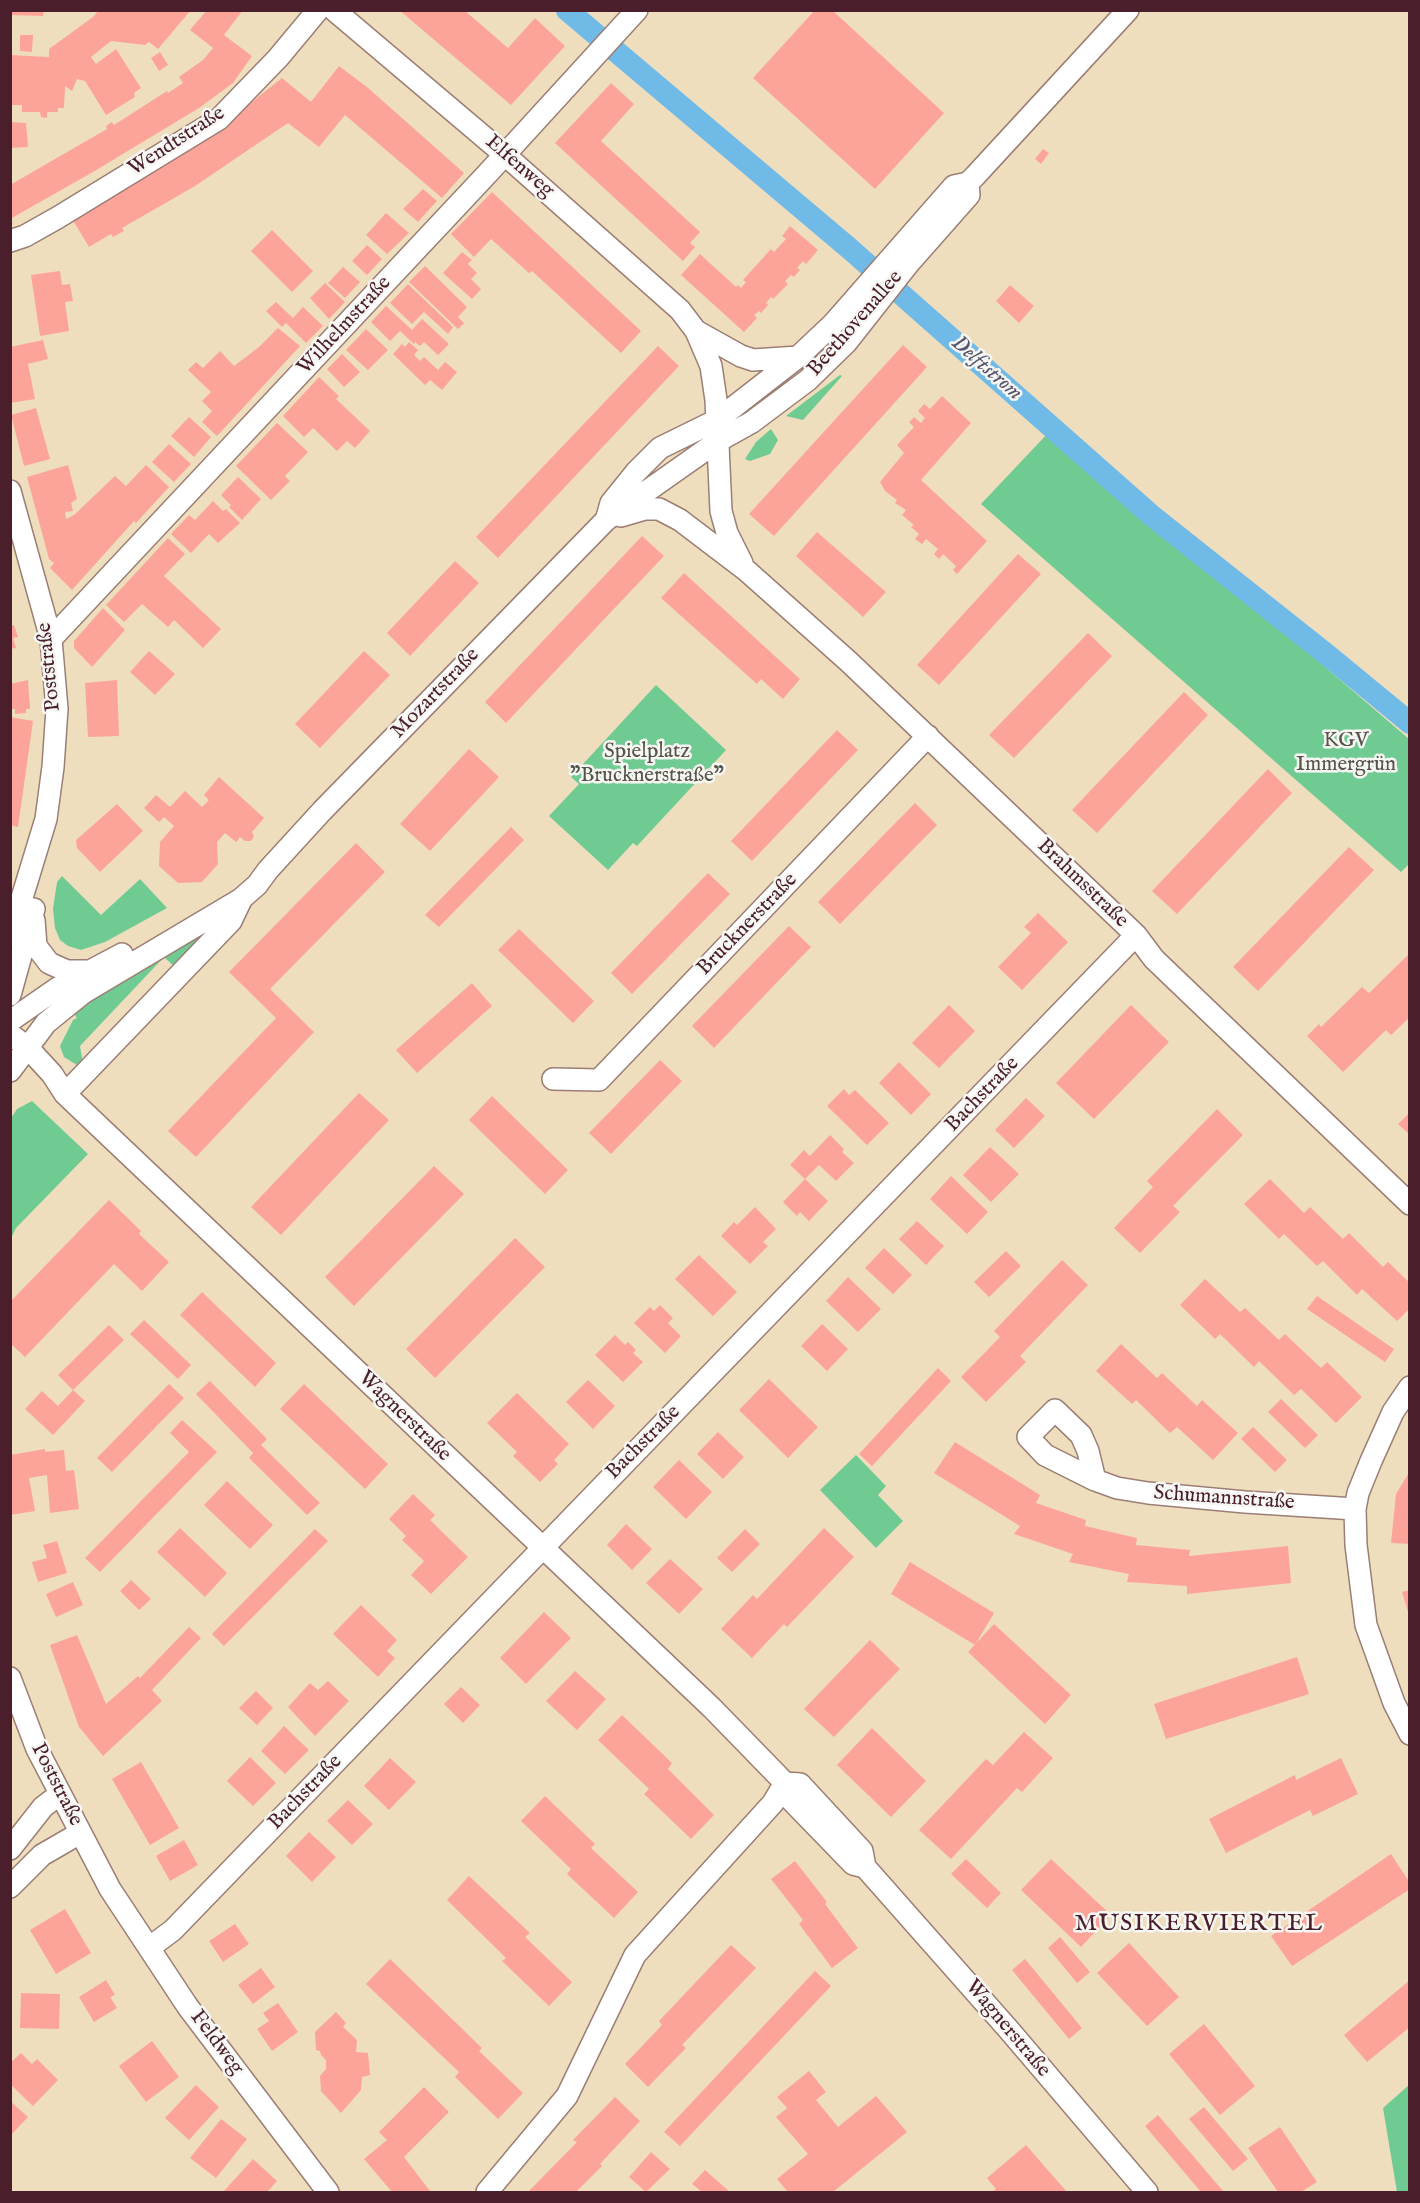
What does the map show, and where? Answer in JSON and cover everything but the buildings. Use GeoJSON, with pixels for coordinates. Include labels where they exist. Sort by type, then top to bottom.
{"type":"FeatureCollection","features":[{"type":"Feature","properties":{"kind":"street","name":"Wendtstraße"},"geometry":{"type":"LineString","coordinates":[[10,241],[25,236],[57,218],[219,119],[278,58],[318,10]]}},
{"type":"Feature","properties":{"kind":"street","name":"Elfenweg"},"geometry":{"type":"LineString","coordinates":[[334,10],[504,154],[680,310],[696,331],[711,366],[716,399],[717,430]]}},
{"type":"Feature","properties":{"kind":"street","name":"Wilhelmstraße"},"geometry":{"type":"LineString","coordinates":[[51,639],[637,10]]}},
{"type":"Feature","properties":{"kind":"street","name":"Beethovenallee"},"geometry":{"type":"LineString","coordinates":[[717,430],[833,324],[954,186],[968,183],[1045,103],[1128,10]]}},
{"type":"Feature","properties":{"kind":"street","name":"Beethovenallee"},"geometry":{"type":"LineString","coordinates":[[717,430],[752,422],[808,380],[846,343],[909,263],[969,195],[968,183]]}},
{"type":"Feature","properties":{"kind":"street","name":"Elfenweg"},"geometry":{"type":"LineString","coordinates":[[696,331],[741,356],[753,360],[798,357]]}},
{"type":"Feature","properties":{"kind":"street","name":"Mozartstraße"},"geometry":{"type":"LineString","coordinates":[[17,1059],[46,1023],[82,993],[241,899],[257,885],[322,811],[606,520],[610,503],[660,448],[717,430]]}},
{"type":"Feature","properties":{"kind":"street","name":"Brahmsstraße"},"geometry":{"type":"LineString","coordinates":[[717,430],[721,511],[727,533],[747,571]]}},
{"type":"Feature","properties":{"kind":"street","name":"Poststraße"},"geometry":{"type":"LineString","coordinates":[[10,491],[51,639],[57,709],[46,819],[10,937]]}},
{"type":"Feature","properties":{"kind":"street","name":"Brahmsstraße"},"geometry":{"type":"LineString","coordinates":[[606,520],[645,509],[659,509],[680,520],[747,571],[848,660],[928,736],[1136,935],[1154,959],[1410,1204]]}},
{"type":"Feature","properties":{"kind":"street","name":"Brucknerstraße"},"geometry":{"type":"LineString","coordinates":[[553,1079],[599,1080],[928,736]]}},
{"type":"Feature","properties":{"kind":"street","name":"Poststraße"},"geometry":{"type":"LineString","coordinates":[[10,996],[34,906],[37,845]]}},
{"type":"Feature","properties":{"kind":"street","name":"Mozartstraße"},"geometry":{"type":"LineString","coordinates":[[10,1021],[40,999],[217,903],[268,870]]}},
{"type":"Feature","properties":{"kind":"street","name":"Mozartstraße"},"geometry":{"type":"LineString","coordinates":[[65,1095],[231,921],[241,899]]}},
{"type":"Feature","properties":{"kind":"street"},"geometry":{"type":"LineString","coordinates":[[34,906],[33,926],[36,946],[49,963],[67,971],[92,970]]}},
{"type":"Feature","properties":{"kind":"street","name":"Bachstraße"},"geometry":{"type":"LineString","coordinates":[[149,1948],[173,1930],[1136,935]]}},
{"type":"Feature","properties":{"kind":"street","name":"Wagnerstraße"},"geometry":{"type":"LineString","coordinates":[[10,1034],[17,1059],[52,1074],[65,1095],[712,1708],[785,1783],[789,1798],[853,1864],[865,1867],[1010,2030],[1147,2193]]}},
{"type":"Feature","properties":{"kind":"street"},"geometry":{"type":"LineString","coordinates":[[1410,1387],[1393,1412],[1358,1493],[1355,1509],[1356,1545],[1366,1625],[1394,1703],[1410,1734]]}},
{"type":"Feature","properties":{"kind":"street","name":"Schumannstraße"},"geometry":{"type":"LineString","coordinates":[[1095,1480],[1117,1488],[1148,1493],[1355,1509]]}},
{"type":"Feature","properties":{"kind":"street","name":"Poststraße"},"geometry":{"type":"LineString","coordinates":[[10,1678],[37,1749],[110,1889]]}},
{"type":"Feature","properties":{"kind":"street"},"geometry":{"type":"LineString","coordinates":[[487,2193],[567,2096],[635,1955],[773,1803],[785,1783]]}},
{"type":"Feature","properties":{"kind":"street"},"geometry":{"type":"LineString","coordinates":[[10,1849],[43,1807],[60,1794]]}},
{"type":"Feature","properties":{"kind":"street"},"geometry":{"type":"LineString","coordinates":[[10,1887],[42,1855],[80,1833]]}},
{"type":"Feature","properties":{"kind":"street","name":"Feldweg"},"geometry":{"type":"LineString","coordinates":[[110,1889],[188,2007],[328,2193]]}},
{"type":"Feature","properties":{"kind":"green space"},"geometry":{"type":"Polygon","coordinates":[[[840,375],[842,376],[803,420],[786,416],[840,375]]]}},
{"type":"Feature","properties":{"kind":"green space"},"geometry":{"type":"Polygon","coordinates":[[[771,429],[778,440],[770,454],[750,461],[745,459],[756,442],[771,429]]]}},
{"type":"Feature","properties":{"kind":"green space","name":"KGV Immergrün"},"geometry":{"type":"Polygon","coordinates":[[[1050,431],[1409,739],[1409,864],[1401,872],[981,504],[1050,431]]]}},
{"type":"Feature","properties":{"kind":"green space","name":"Spielplatz \"Brucknerstraße\""},"geometry":{"type":"Polygon","coordinates":[[[656,685],[726,750],[637,846],[633,843],[608,870],[549,816],[579,784],[571,777],[656,685]]]}},
{"type":"Feature","properties":{"kind":"green space"},"geometry":{"type":"Polygon","coordinates":[[[62,876],[101,915],[140,879],[167,908],[105,942],[81,950],[68,946],[60,940],[55,928],[53,909],[57,882],[62,876]]]}},
{"type":"Feature","properties":{"kind":"green space"},"geometry":{"type":"Polygon","coordinates":[[[220,922],[176,968],[164,957],[80,1046],[83,1064],[80,1067],[64,1057],[60,1046],[73,1020],[77,1018],[71,1009],[220,922]]]}},
{"type":"Feature","properties":{"kind":"green space"},"geometry":{"type":"Polygon","coordinates":[[[32,1101],[88,1154],[16,1228],[11,1238],[11,1118],[17,1109],[32,1101]]]}},
{"type":"Feature","properties":{"kind":"green space"},"geometry":{"type":"Polygon","coordinates":[[[856,1455],[886,1486],[878,1495],[903,1521],[876,1548],[820,1490],[856,1455]]]}},
{"type":"Feature","properties":{"kind":"green space"},"geometry":{"type":"Polygon","coordinates":[[[1409,2085],[1409,2192],[1397,2192],[1383,2108],[1409,2085]]]}},
{"type":"Feature","properties":{"kind":"waterway","name":"Delftstrom"},"geometry":{"type":"LineString","coordinates":[[567,10],[850,249],[1151,515],[1410,723]]}},
{"type":"Feature","properties":{"kind":"district","name":"MUSIKERVIERTEL"},"geometry":{"type":"Point","coordinates":[1199,1925]}}]}
